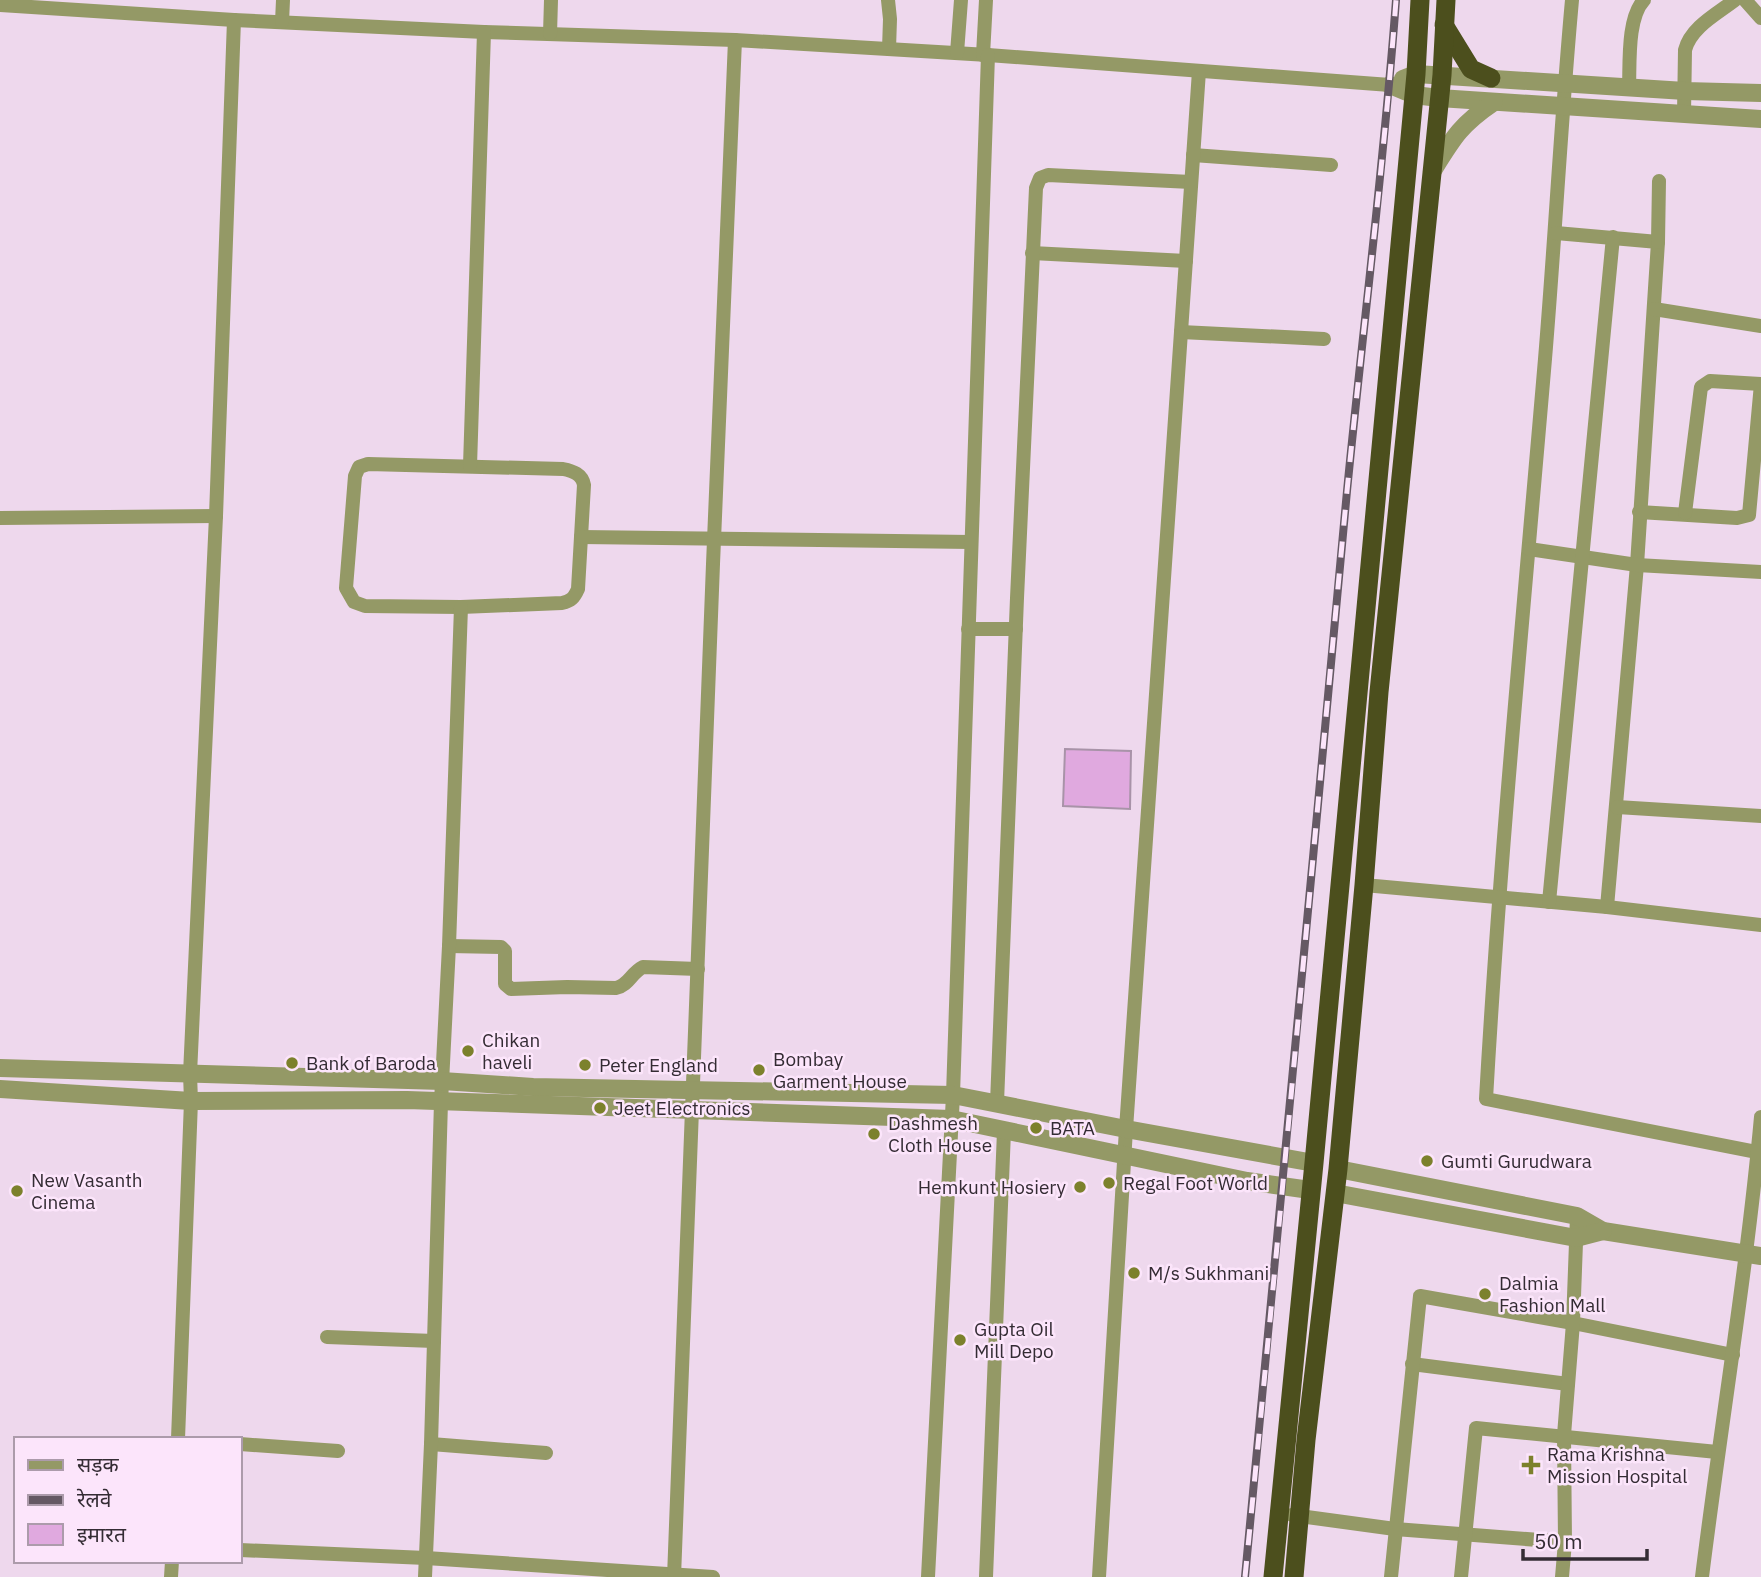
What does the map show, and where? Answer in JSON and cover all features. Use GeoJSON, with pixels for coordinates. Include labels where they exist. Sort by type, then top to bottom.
{"type":"FeatureCollection","features":[{"type":"Feature","properties":{"kind":"highway"},"geometry":{"type":"LineString","coordinates":[[1273,1577],[1414,96],[1420,0]]}},
{"type":"Feature","properties":{"kind":"highway"},"geometry":{"type":"LineString","coordinates":[[1294,1577],[1306,1440],[1338,1169],[1383,648],[1442,75],[1446,0]]}},
{"type":"Feature","properties":{"kind":"highway"},"geometry":{"type":"LineString","coordinates":[[1444,24],[1471,69],[1491,78]]}},
{"type":"Feature","properties":{"kind":"highway"},"geometry":{"type":"LineString","coordinates":[[1362,646],[1383,648]]}},
{"type":"Feature","properties":{"kind":"street"},"geometry":{"type":"LineString","coordinates":[[282,22],[283,0]]}},
{"type":"Feature","properties":{"kind":"street"},"geometry":{"type":"LineString","coordinates":[[550,34],[551,0]]}},
{"type":"Feature","properties":{"kind":"street"},"geometry":{"type":"LineString","coordinates":[[888,0],[889,49]]}},
{"type":"Feature","properties":{"kind":"street"},"geometry":{"type":"LineString","coordinates":[[957,53],[961,0]]}},
{"type":"Feature","properties":{"kind":"street"},"geometry":{"type":"LineString","coordinates":[[928,1577],[953,1095],[986,0]]}},
{"type":"Feature","properties":{"kind":"street"},"geometry":{"type":"LineString","coordinates":[[1573,0],[1564,84],[1556,233],[1497,898],[1486,1099],[1759,1153]]}},
{"type":"Feature","properties":{"kind":"street"},"geometry":{"type":"LineString","coordinates":[[1629,88],[1634,20],[1638,6],[1644,0]]}},
{"type":"Feature","properties":{"kind":"street"},"geometry":{"type":"LineString","coordinates":[[1684,114],[1685,50],[1688,41],[1697,29],[1735,0]]}},
{"type":"Feature","properties":{"kind":"street"},"geometry":{"type":"LineString","coordinates":[[1745,0],[1761,18]]}},
{"type":"Feature","properties":{"kind":"street"},"geometry":{"type":"LineString","coordinates":[[5,3],[234,20],[735,40],[957,53],[1390,85],[1414,96],[1563,108],[1761,119]]}},
{"type":"Feature","properties":{"kind":"street"},"geometry":{"type":"LineString","coordinates":[[178,1437],[234,20]]}},
{"type":"Feature","properties":{"kind":"street"},"geometry":{"type":"LineString","coordinates":[[470,466],[484,32]]}},
{"type":"Feature","properties":{"kind":"street"},"geometry":{"type":"LineString","coordinates":[[674,1576],[735,40]]}},
{"type":"Feature","properties":{"kind":"street"},"geometry":{"type":"LineString","coordinates":[[1099,1577],[1126,1129],[1199,71]]}},
{"type":"Feature","properties":{"kind":"street"},"geometry":{"type":"LineString","coordinates":[[1390,85],[1416,74],[1629,88],[1761,93]]}},
{"type":"Feature","properties":{"kind":"street"},"geometry":{"type":"LineString","coordinates":[[1432,172],[1455,134],[1466,122],[1494,102]]}},
{"type":"Feature","properties":{"kind":"street"},"geometry":{"type":"LineString","coordinates":[[1193,155],[1331,165]]}},
{"type":"Feature","properties":{"kind":"street"},"geometry":{"type":"LineString","coordinates":[[997,1103],[1036,188],[1043,175],[1191,182]]}},
{"type":"Feature","properties":{"kind":"street"},"geometry":{"type":"LineString","coordinates":[[1607,907],[1637,565],[1658,242],[1659,181]]}},
{"type":"Feature","properties":{"kind":"street"},"geometry":{"type":"LineString","coordinates":[[1556,233],[1658,242]]}},
{"type":"Feature","properties":{"kind":"street"},"geometry":{"type":"LineString","coordinates":[[1549,902],[1614,237]]}},
{"type":"Feature","properties":{"kind":"street"},"geometry":{"type":"LineString","coordinates":[[1032,254],[1186,261]]}},
{"type":"Feature","properties":{"kind":"street"},"geometry":{"type":"LineString","coordinates":[[1654,309],[1761,326]]}},
{"type":"Feature","properties":{"kind":"street"},"geometry":{"type":"LineString","coordinates":[[1181,332],[1324,339]]}},
{"type":"Feature","properties":{"kind":"street"},"geometry":{"type":"LineString","coordinates":[[1639,512],[1737,518],[1749,515],[1761,384],[1710,381],[1701,387],[1685,513]]}},
{"type":"Feature","properties":{"kind":"street"},"geometry":{"type":"LineString","coordinates":[[368,464],[470,466],[563,469],[583,480],[578,589],[575,596],[568,602],[461,607],[365,606],[354,602],[346,588],[355,476],[359,467],[368,464]]}},
{"type":"Feature","properties":{"kind":"street"},"geometry":{"type":"LineString","coordinates":[[0,518],[216,516]]}},
{"type":"Feature","properties":{"kind":"street"},"geometry":{"type":"LineString","coordinates":[[581,537],[971,542]]}},
{"type":"Feature","properties":{"kind":"street"},"geometry":{"type":"LineString","coordinates":[[1529,549],[1637,565],[1761,572]]}},
{"type":"Feature","properties":{"kind":"street"},"geometry":{"type":"LineString","coordinates":[[425,1577],[461,607]]}},
{"type":"Feature","properties":{"kind":"street"},"geometry":{"type":"LineString","coordinates":[[968,629],[1016,629]]}},
{"type":"Feature","properties":{"kind":"street"},"geometry":{"type":"LineString","coordinates":[[1617,807],[1761,816]]}},
{"type":"Feature","properties":{"kind":"street"},"geometry":{"type":"LineString","coordinates":[[1364,885],[1607,907],[1761,925]]}},
{"type":"Feature","properties":{"kind":"street"},"geometry":{"type":"LineString","coordinates":[[449,946],[501,947],[505,951],[505,984],[511,989],[615,988],[623,987],[637,970],[643,967],[698,969]]}},
{"type":"Feature","properties":{"kind":"street"},"geometry":{"type":"LineString","coordinates":[[0,1068],[442,1081],[533,1087],[953,1095],[1314,1163]]}},
{"type":"Feature","properties":{"kind":"street"},"geometry":{"type":"LineString","coordinates":[[0,1088],[191,1101],[407,1100],[951,1119],[1247,1181],[1310,1190]]}},
{"type":"Feature","properties":{"kind":"street"},"geometry":{"type":"LineString","coordinates":[[1702,1577],[1717,1452],[1733,1355],[1754,1255],[1761,1117]]}},
{"type":"Feature","properties":{"kind":"street"},"geometry":{"type":"LineString","coordinates":[[986,1577],[1004,1131]]}},
{"type":"Feature","properties":{"kind":"street"},"geometry":{"type":"LineString","coordinates":[[1338,1169],[1577,1216],[1603,1231],[1754,1255]]}},
{"type":"Feature","properties":{"kind":"street"},"geometry":{"type":"LineString","coordinates":[[1335,1193],[1576,1238],[1603,1231]]}},
{"type":"Feature","properties":{"kind":"street"},"geometry":{"type":"LineString","coordinates":[[1562,1577],[1565,1542],[1564,1436],[1573,1323],[1577,1216]]}},
{"type":"Feature","properties":{"kind":"street"},"geometry":{"type":"LineString","coordinates":[[1391,1577],[1420,1296],[1733,1355]]}},
{"type":"Feature","properties":{"kind":"street"},"geometry":{"type":"LineString","coordinates":[[327,1337],[434,1341]]}},
{"type":"Feature","properties":{"kind":"street"},"geometry":{"type":"LineString","coordinates":[[1412,1364],[1568,1384]]}},
{"type":"Feature","properties":{"kind":"street"},"geometry":{"type":"LineString","coordinates":[[1461,1577],[1476,1428],[1717,1452]]}},
{"type":"Feature","properties":{"kind":"street"},"geometry":{"type":"LineString","coordinates":[[242,1444],[338,1451]]}},
{"type":"Feature","properties":{"kind":"street"},"geometry":{"type":"LineString","coordinates":[[432,1444],[546,1453]]}},
{"type":"Feature","properties":{"kind":"street"},"geometry":{"type":"LineString","coordinates":[[1279,1513],[1395,1529],[1565,1542]]}},
{"type":"Feature","properties":{"kind":"street"},"geometry":{"type":"LineString","coordinates":[[242,1550],[426,1558],[713,1577]]}},
{"type":"Feature","properties":{"kind":"building"},"geometry":{"type":"Polygon","coordinates":[[[1065,749],[1131,751],[1130,809],[1063,806],[1065,749]]]}},
{"type":"Feature","properties":{"kind":"railway"},"geometry":{"type":"LineString","coordinates":[[1245,1577],[1396,0]]}},
{"type":"Feature","properties":{"kind":"place","name":"Chikan haveli"},"geometry":{"type":"Point","coordinates":[468,1051]}},
{"type":"Feature","properties":{"kind":"place","name":"Bank of Baroda"},"geometry":{"type":"Point","coordinates":[292,1063]}},
{"type":"Feature","properties":{"kind":"place","name":"Peter England"},"geometry":{"type":"Point","coordinates":[585,1065]}},
{"type":"Feature","properties":{"kind":"place","name":"Bombay Garment House"},"geometry":{"type":"Point","coordinates":[759,1070]}},
{"type":"Feature","properties":{"kind":"place","name":"Jeet Electronics"},"geometry":{"type":"Point","coordinates":[600,1108]}},
{"type":"Feature","properties":{"kind":"place","name":"BATA"},"geometry":{"type":"Point","coordinates":[1036,1128]}},
{"type":"Feature","properties":{"kind":"place","name":"Dashmesh Cloth House"},"geometry":{"type":"Point","coordinates":[874,1134]}},
{"type":"Feature","properties":{"kind":"place","name":"Gumti Gurudwara"},"geometry":{"type":"Point","coordinates":[1427,1161]}},
{"type":"Feature","properties":{"kind":"place","name":"Regal Foot World"},"geometry":{"type":"Point","coordinates":[1109,1183]}},
{"type":"Feature","properties":{"kind":"place","name":"Hemkunt Hosiery"},"geometry":{"type":"Point","coordinates":[1080,1187]}},
{"type":"Feature","properties":{"kind":"place","name":"New Vasanth Cinema"},"geometry":{"type":"Point","coordinates":[17,1191]}},
{"type":"Feature","properties":{"kind":"place","name":"M/s Sukhmani"},"geometry":{"type":"Point","coordinates":[1134,1273]}},
{"type":"Feature","properties":{"kind":"place","name":"Dalmia Fashion Mall"},"geometry":{"type":"Point","coordinates":[1485,1294]}},
{"type":"Feature","properties":{"kind":"place","name":"Gupta Oil Mill Depo"},"geometry":{"type":"Point","coordinates":[960,1340]}},
{"type":"Feature","properties":{"kind":"place","name":"Rama Krishna Mission Hospital"},"geometry":{"type":"Point","coordinates":[1531,1465]}}]}
